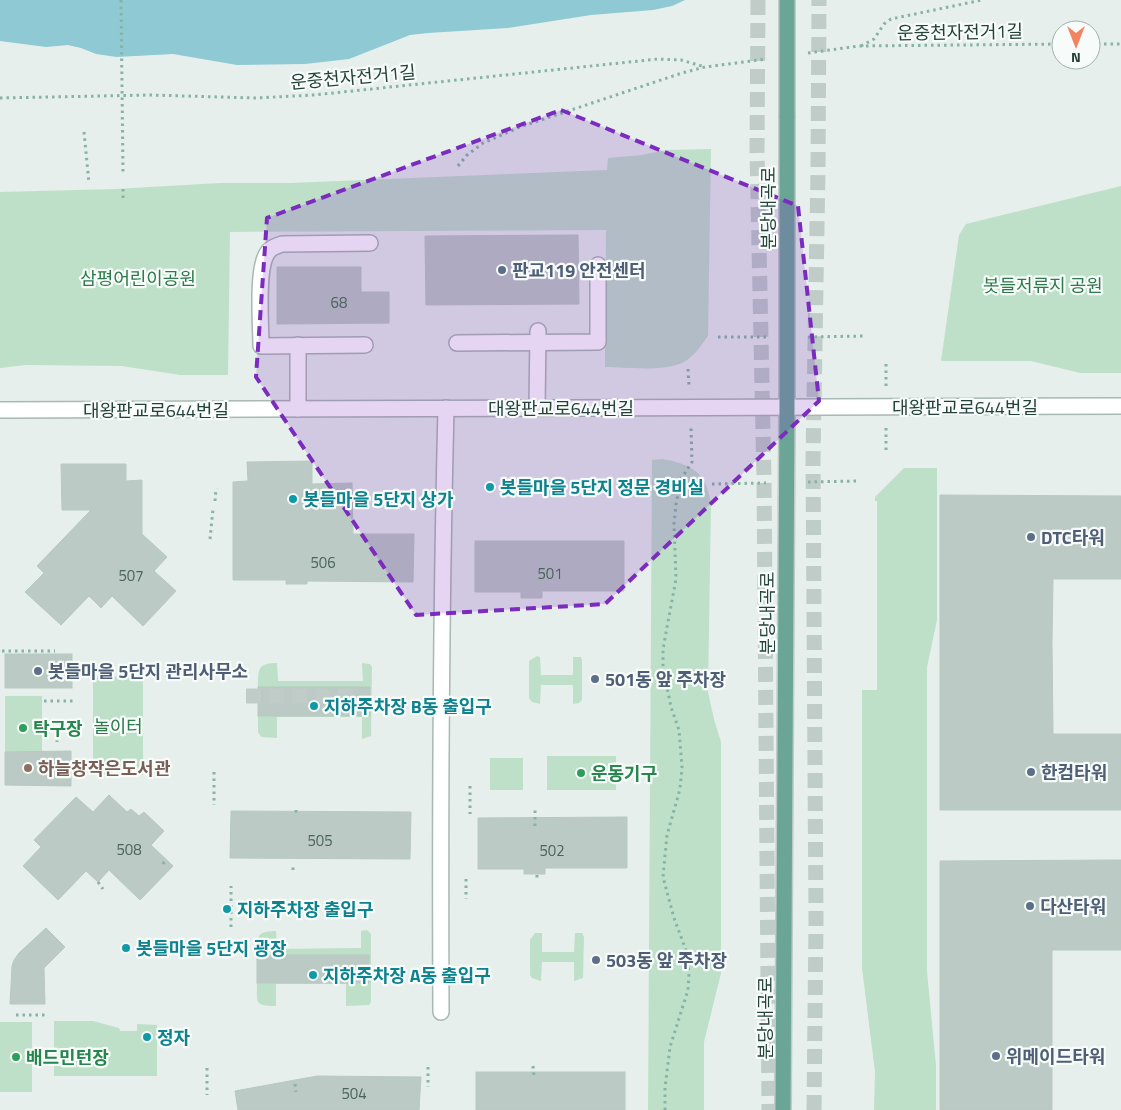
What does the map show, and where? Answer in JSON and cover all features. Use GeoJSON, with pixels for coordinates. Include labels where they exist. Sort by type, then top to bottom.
{"type":"FeatureCollection","features":[{"type":"Feature","properties":{"kind":"main road","name":"분당내곡로"},"geometry":{"type":"LineString","coordinates":[[783,1110],[787,0]]}},
{"type":"Feature","properties":{"kind":"street"},"geometry":{"type":"LineString","coordinates":[[365,345],[261,346],[262,269],[269,250],[282,244],[370,243]]}},
{"type":"Feature","properties":{"kind":"street"},"geometry":{"type":"LineString","coordinates":[[457,343],[538,337],[598,342],[598,265]]}},
{"type":"Feature","properties":{"kind":"street"},"geometry":{"type":"LineString","coordinates":[[537,408],[538,337]]}},
{"type":"Feature","properties":{"kind":"street"},"geometry":{"type":"LineString","coordinates":[[298,345],[298,409]]}},
{"type":"Feature","properties":{"kind":"street","name":"대왕판교로644번길"},"geometry":{"type":"LineString","coordinates":[[0,410],[1121,406]]}},
{"type":"Feature","properties":{"kind":"street"},"geometry":{"type":"LineString","coordinates":[[441,1012],[440,750],[446,408]]}},
{"type":"Feature","properties":{"kind":"path"},"geometry":{"type":"LineString","coordinates":[[121,0],[123,174]]}},
{"type":"Feature","properties":{"kind":"path","name":"운중천자전거1길"},"geometry":{"type":"LineString","coordinates":[[859,46],[874,39],[884,24],[891,19],[982,0]]}},
{"type":"Feature","properties":{"kind":"path","name":"운중천자전거1길"},"geometry":{"type":"LineString","coordinates":[[802,54],[859,46],[1051,44]]}},
{"type":"Feature","properties":{"kind":"path"},"geometry":{"type":"LineString","coordinates":[[1101,44],[1121,44]]}},
{"type":"Feature","properties":{"kind":"path","name":"운중천자전거1길"},"geometry":{"type":"LineString","coordinates":[[458,166],[467,155],[483,143],[520,127],[682,73],[706,67],[773,58]]}},
{"type":"Feature","properties":{"kind":"path","name":"운중천자전거1길"},"geometry":{"type":"LineString","coordinates":[[0,98],[150,95],[287,97],[344,93],[658,59],[681,60],[706,67]]}},
{"type":"Feature","properties":{"kind":"path"},"geometry":{"type":"LineString","coordinates":[[84,132],[89,184]]}},
{"type":"Feature","properties":{"kind":"path"},"geometry":{"type":"LineString","coordinates":[[123,189],[123,200]]}},
{"type":"Feature","properties":{"kind":"path"},"geometry":{"type":"LineString","coordinates":[[665,1110],[664,1088],[670,1046],[688,990],[689,974],[687,953],[664,885],[667,835],[680,789],[682,767],[679,730],[671,707],[663,667],[663,649],[676,579],[674,524],[676,504],[681,479],[692,462],[691,408]]}},
{"type":"Feature","properties":{"kind":"path"},"geometry":{"type":"LineString","coordinates":[[215,501],[216,488]]}},
{"type":"Feature","properties":{"kind":"path"},"geometry":{"type":"LineString","coordinates":[[210,539],[212,509]]}},
{"type":"Feature","properties":{"kind":"path"},"geometry":{"type":"LineString","coordinates":[[2,651],[55,651]]}},
{"type":"Feature","properties":{"kind":"path"},"geometry":{"type":"LineString","coordinates":[[44,701],[74,701]]}},
{"type":"Feature","properties":{"kind":"path"},"geometry":{"type":"LineString","coordinates":[[44,720],[50,720]]}},
{"type":"Feature","properties":{"kind":"path"},"geometry":{"type":"LineString","coordinates":[[58,734],[58,742]]}},
{"type":"Feature","properties":{"kind":"path"},"geometry":{"type":"LineString","coordinates":[[214,772],[214,805]]}},
{"type":"Feature","properties":{"kind":"path"},"geometry":{"type":"LineString","coordinates":[[470,786],[470,814]]}},
{"type":"Feature","properties":{"kind":"path"},"geometry":{"type":"LineString","coordinates":[[534,826],[535,807]]}},
{"type":"Feature","properties":{"kind":"path"},"geometry":{"type":"LineString","coordinates":[[296,810],[296,816]]}},
{"type":"Feature","properties":{"kind":"path"},"geometry":{"type":"LineString","coordinates":[[466,880],[466,899]]}},
{"type":"Feature","properties":{"kind":"path"},"geometry":{"type":"LineString","coordinates":[[98,882],[103,889]]}},
{"type":"Feature","properties":{"kind":"path"},"geometry":{"type":"LineString","coordinates":[[231,886],[231,927]]}},
{"type":"Feature","properties":{"kind":"path"},"geometry":{"type":"LineString","coordinates":[[16,1015],[46,1015]]}},
{"type":"Feature","properties":{"kind":"path"},"geometry":{"type":"LineString","coordinates":[[533,1066],[534,1077]]}},
{"type":"Feature","properties":{"kind":"path"},"geometry":{"type":"LineString","coordinates":[[428,1067],[428,1087]]}},
{"type":"Feature","properties":{"kind":"path"},"geometry":{"type":"LineString","coordinates":[[207,1068],[207,1095]]}},
{"type":"Feature","properties":{"kind":"path"},"geometry":{"type":"LineString","coordinates":[[295,1084],[296,1092]]}},
{"type":"Feature","properties":{"kind":"highlighted area"},"geometry":{"type":"Polygon","coordinates":[[[561,110],[798,206],[819,401],[605,604],[416,615],[256,377],[267,218],[561,110]]]}},
{"type":"Feature","properties":{"kind":"green space","name":"삼평어린이공원"},"geometry":{"type":"Polygon","coordinates":[[[711,149],[708,336],[699,349],[687,360],[670,367],[605,367],[606,230],[230,232],[228,375],[180,375],[122,366],[26,365],[0,368],[0,192],[115,189],[220,183],[290,183],[607,170],[608,158],[642,155],[666,150],[711,149]]]}},
{"type":"Feature","properties":{"kind":"green space","name":"봇들저류지 공원"},"geometry":{"type":"Polygon","coordinates":[[[1121,186],[1121,373],[1080,373],[1031,361],[941,361],[959,235],[966,224],[1121,186]]]}},
{"type":"Feature","properties":{"kind":"green space"},"geometry":{"type":"Polygon","coordinates":[[[663,459],[690,467],[702,477],[709,493],[711,504],[708,692],[721,742],[721,973],[704,1042],[704,1110],[648,1110],[652,460],[663,459]]]}},
{"type":"Feature","properties":{"kind":"green space"},"geometry":{"type":"Polygon","coordinates":[[[904,468],[937,468],[937,620],[927,667],[927,971],[936,1066],[936,1110],[874,1110],[875,1072],[862,968],[862,690],[877,690],[877,501],[875,501],[875,497],[904,468]]]}},
{"type":"Feature","properties":{"kind":"green space"},"geometry":{"type":"Polygon","coordinates":[[[537,656],[540,657],[541,675],[573,675],[573,657],[581,657],[582,700],[579,703],[573,704],[573,685],[541,685],[540,704],[532,702],[529,698],[529,661],[537,656]]]}},
{"type":"Feature","properties":{"kind":"green space"},"geometry":{"type":"Polygon","coordinates":[[[277,663],[278,681],[363,681],[362,663],[370,664],[372,667],[371,736],[362,739],[362,717],[277,717],[277,738],[261,737],[258,732],[258,716],[370,716],[370,687],[258,687],[258,676],[262,666],[277,663]]]}},
{"type":"Feature","properties":{"kind":"green space","name":"놀이터"},"geometry":{"type":"Polygon","coordinates":[[[143,676],[143,775],[93,775],[93,677],[143,676]]]}},
{"type":"Feature","properties":{"kind":"green space","name":"탁구장"},"geometry":{"type":"Polygon","coordinates":[[[5,696],[42,696],[42,759],[5,760],[5,696]]]}},
{"type":"Feature","properties":{"kind":"green space","name":"운동기구"},"geometry":{"type":"Polygon","coordinates":[[[547,756],[616,756],[616,790],[547,790],[547,756]]]}},
{"type":"Feature","properties":{"kind":"green space"},"geometry":{"type":"Polygon","coordinates":[[[490,758],[523,758],[523,790],[490,790],[490,758]]]}},
{"type":"Feature","properties":{"kind":"green space"},"geometry":{"type":"Polygon","coordinates":[[[367,930],[371,934],[371,1002],[369,1005],[346,1006],[346,984],[276,984],[276,1006],[264,1005],[258,1002],[257,983],[369,983],[369,955],[257,955],[257,944],[261,934],[276,931],[277,949],[361,948],[361,931],[367,930]]]}},
{"type":"Feature","properties":{"kind":"green space"},"geometry":{"type":"Polygon","coordinates":[[[535,933],[542,933],[542,952],[574,952],[575,933],[582,933],[584,937],[583,978],[574,981],[574,962],[542,962],[541,981],[532,978],[530,975],[530,940],[535,933]]]}},
{"type":"Feature","properties":{"kind":"green space"},"geometry":{"type":"Polygon","coordinates":[[[54,1021],[93,1021],[119,1028],[120,1031],[137,1031],[137,1024],[157,1025],[157,1076],[54,1076],[54,1021]]]}},
{"type":"Feature","properties":{"kind":"green space","name":"배드민턴장"},"geometry":{"type":"Polygon","coordinates":[[[0,1022],[32,1022],[32,1092],[0,1092],[0,1022]]]}},
{"type":"Feature","properties":{"kind":"water"},"geometry":{"type":"Polygon","coordinates":[[[0,0],[685,0],[672,6],[653,10],[591,15],[508,28],[410,35],[349,59],[305,64],[237,65],[173,54],[117,57],[96,54],[68,45],[46,47],[0,41],[0,0]]]}},
{"type":"Feature","properties":{"kind":"building","name":"판교119 안전센터"},"geometry":{"type":"Polygon","coordinates":[[[578,235],[579,304],[426,305],[425,236],[578,235]]]}},
{"type":"Feature","properties":{"kind":"building"},"geometry":{"type":"Polygon","coordinates":[[[277,267],[361,267],[361,292],[389,292],[389,323],[277,324],[277,267]]]}},
{"type":"Feature","properties":{"kind":"building"},"geometry":{"type":"Polygon","coordinates":[[[312,461],[312,484],[352,483],[353,534],[414,534],[413,582],[307,581],[307,584],[286,584],[286,580],[233,580],[233,482],[248,481],[247,462],[312,461]]]}},
{"type":"Feature","properties":{"kind":"building"},"geometry":{"type":"Polygon","coordinates":[[[61,464],[126,464],[126,481],[142,480],[142,534],[167,557],[154,571],[176,591],[143,626],[112,596],[101,608],[89,596],[61,625],[25,592],[44,573],[37,566],[91,510],[62,510],[61,464]]]}},
{"type":"Feature","properties":{"kind":"building"},"geometry":{"type":"Polygon","coordinates":[[[940,495],[1121,496],[1121,579],[1053,579],[1052,642],[1053,734],[1121,734],[1121,810],[940,810],[940,495]]]}},
{"type":"Feature","properties":{"kind":"building"},"geometry":{"type":"Polygon","coordinates":[[[475,541],[624,541],[624,591],[542,591],[542,598],[521,598],[521,592],[475,592],[475,541]]]}},
{"type":"Feature","properties":{"kind":"building","name":"봇들마을 5단지 관리사무소"},"geometry":{"type":"Polygon","coordinates":[[[5,654],[72,654],[72,688],[5,688],[5,654]]]}},
{"type":"Feature","properties":{"kind":"building","name":"지하주차장 B동 출입구"},"geometry":{"type":"Polygon","coordinates":[[[258,687],[370,687],[370,716],[258,716],[258,687]]]}},
{"type":"Feature","properties":{"kind":"building","name":"하늘창작은도서관"},"geometry":{"type":"Polygon","coordinates":[[[71,751],[71,786],[5,785],[5,752],[71,751]]]}},
{"type":"Feature","properties":{"kind":"building"},"geometry":{"type":"Polygon","coordinates":[[[109,795],[127,812],[131,809],[139,816],[144,812],[164,831],[151,845],[173,866],[140,900],[109,870],[98,882],[86,871],[58,900],[23,866],[41,847],[34,840],[76,797],[93,812],[109,795]]]}},
{"type":"Feature","properties":{"kind":"building"},"geometry":{"type":"Polygon","coordinates":[[[231,811],[411,812],[410,859],[230,858],[231,811]]]}},
{"type":"Feature","properties":{"kind":"building"},"geometry":{"type":"Polygon","coordinates":[[[627,817],[627,868],[545,868],[545,874],[524,874],[524,869],[478,869],[478,818],[627,817]]]}},
{"type":"Feature","properties":{"kind":"building","name":"다산타워"},"geometry":{"type":"Polygon","coordinates":[[[1121,860],[1121,950],[1052,950],[1052,1110],[940,1110],[940,861],[1121,860]]]}},
{"type":"Feature","properties":{"kind":"building"},"geometry":{"type":"Polygon","coordinates":[[[46,928],[65,947],[44,968],[45,1004],[10,1004],[14,960],[46,928]]]}},
{"type":"Feature","properties":{"kind":"building","name":"지하주차장 A동 출입구"},"geometry":{"type":"Polygon","coordinates":[[[257,955],[369,955],[369,983],[257,983],[257,955]]]}},
{"type":"Feature","properties":{"kind":"building"},"geometry":{"type":"Polygon","coordinates":[[[476,1072],[625,1072],[625,1110],[476,1110],[476,1072]]]}},
{"type":"Feature","properties":{"kind":"building"},"geometry":{"type":"Polygon","coordinates":[[[317,1076],[421,1077],[419,1110],[238,1110],[235,1091],[317,1076]]]}},
{"type":"Feature","properties":{"kind":"tunnel"},"geometry":{"type":"LineString","coordinates":[[758,0],[757,152],[764,479],[769,1110]]}},
{"type":"Feature","properties":{"kind":"tunnel"},"geometry":{"type":"LineString","coordinates":[[814,1110],[816,921],[813,458],[819,0]]}},
{"type":"Feature","properties":{"kind":"tunnel"},"geometry":{"type":"LineString","coordinates":[[246,696],[359,696]]}},
{"type":"Feature","properties":{"kind":"place","name":"판교119 안전센터"},"geometry":{"type":"Point","coordinates":[502,270]}},
{"type":"Feature","properties":{"kind":"place","name":"봇들마을 5단지 정문 경비실"},"geometry":{"type":"Point","coordinates":[490,487]}},
{"type":"Feature","properties":{"kind":"place","name":"봇들마을 5단지 상가"},"geometry":{"type":"Point","coordinates":[293,499]}},
{"type":"Feature","properties":{"kind":"place","name":"DTC타워"},"geometry":{"type":"Point","coordinates":[1031,537]}},
{"type":"Feature","properties":{"kind":"place","name":"봇들마을 5단지 관리사무소"},"geometry":{"type":"Point","coordinates":[38,671]}},
{"type":"Feature","properties":{"kind":"place","name":"501동 앞 주차장"},"geometry":{"type":"Point","coordinates":[595,679]}},
{"type":"Feature","properties":{"kind":"place","name":"지하주차장 B동 출입구"},"geometry":{"type":"Point","coordinates":[314,706]}},
{"type":"Feature","properties":{"kind":"place","name":"탁구장"},"geometry":{"type":"Point","coordinates":[23,728]}},
{"type":"Feature","properties":{"kind":"place","name":"하늘창작은도서관"},"geometry":{"type":"Point","coordinates":[28,768]}},
{"type":"Feature","properties":{"kind":"place","name":"한컴타워"},"geometry":{"type":"Point","coordinates":[1031,772]}},
{"type":"Feature","properties":{"kind":"place","name":"운동기구"},"geometry":{"type":"Point","coordinates":[581,773]}},
{"type":"Feature","properties":{"kind":"place","name":"다산타워"},"geometry":{"type":"Point","coordinates":[1030,906]}},
{"type":"Feature","properties":{"kind":"place","name":"지하주차장 출입구"},"geometry":{"type":"Point","coordinates":[227,909]}},
{"type":"Feature","properties":{"kind":"place","name":"봇들마을 5단지 광장"},"geometry":{"type":"Point","coordinates":[126,948]}},
{"type":"Feature","properties":{"kind":"place","name":"503동 앞 주차장"},"geometry":{"type":"Point","coordinates":[596,960]}},
{"type":"Feature","properties":{"kind":"place","name":"지하주차장 A동 출입구"},"geometry":{"type":"Point","coordinates":[313,975]}},
{"type":"Feature","properties":{"kind":"place","name":"정자"},"geometry":{"type":"Point","coordinates":[147,1037]}},
{"type":"Feature","properties":{"kind":"place","name":"위메이드타워"},"geometry":{"type":"Point","coordinates":[996,1056]}},
{"type":"Feature","properties":{"kind":"place","name":"배드민턴장"},"geometry":{"type":"Point","coordinates":[16,1057]}}]}
